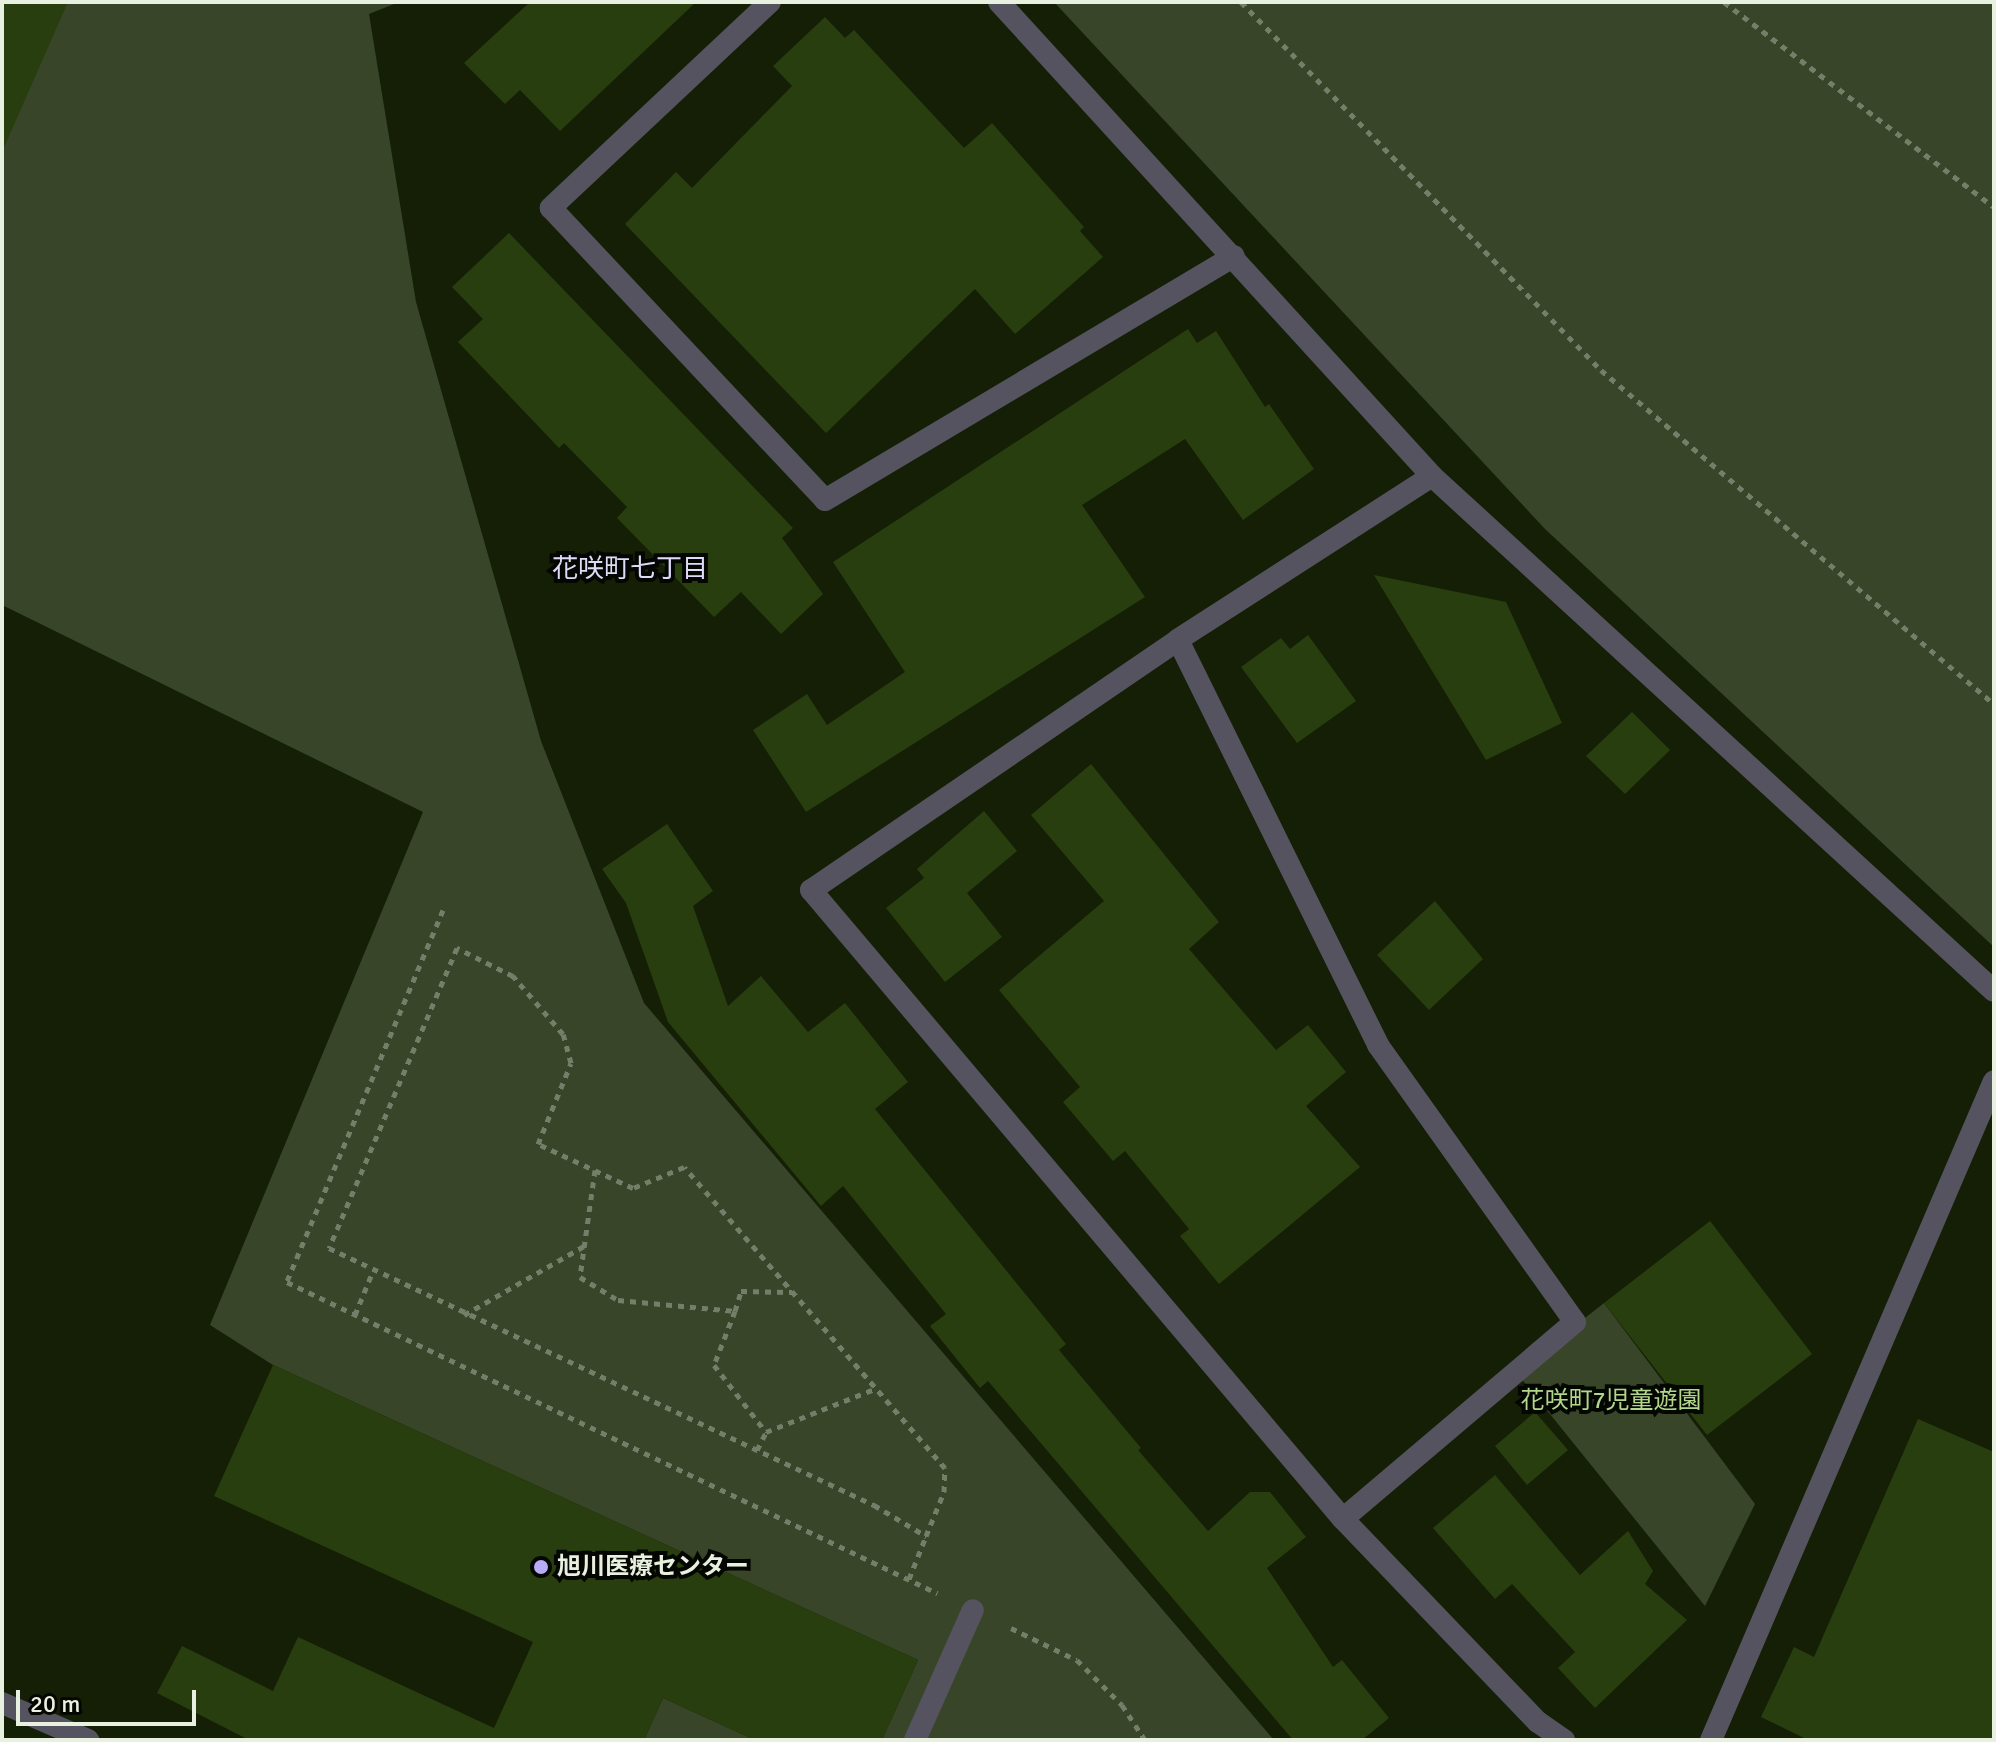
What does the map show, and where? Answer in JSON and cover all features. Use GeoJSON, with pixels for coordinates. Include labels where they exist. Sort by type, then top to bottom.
{"type":"FeatureCollection","features":[{"type":"Feature","properties":{"kind":"street"},"geometry":{"type":"LineString","coordinates":[[770,2],[551,208],[825,500],[1234,256]]}},
{"type":"Feature","properties":{"kind":"street"},"geometry":{"type":"LineString","coordinates":[[999,2],[1432,476],[1994,991]]}},
{"type":"Feature","properties":{"kind":"street"},"geometry":{"type":"LineString","coordinates":[[1432,476],[1178,640],[811,890],[1343,1519],[1538,1722],[1564,1740]]}},
{"type":"Feature","properties":{"kind":"street"},"geometry":{"type":"LineString","coordinates":[[1178,640],[1378,1045],[1575,1322],[1343,1519]]}},
{"type":"Feature","properties":{"kind":"street"},"geometry":{"type":"LineString","coordinates":[[1711,1740],[1994,1081]]}},
{"type":"Feature","properties":{"kind":"street"},"geometry":{"type":"LineString","coordinates":[[915,1740],[973,1610]]}},
{"type":"Feature","properties":{"kind":"street"},"geometry":{"type":"LineString","coordinates":[[2,1703],[88,1740]]}},
{"type":"Feature","properties":{"kind":"path"},"geometry":{"type":"LineString","coordinates":[[1241,2],[1601,370],[1994,704]]}},
{"type":"Feature","properties":{"kind":"path"},"geometry":{"type":"LineString","coordinates":[[1724,2],[1994,207]]}},
{"type":"Feature","properties":{"kind":"path"},"geometry":{"type":"LineString","coordinates":[[443,910],[287,1282],[1077,1660],[1122,1705],[1145,1740]]}},
{"type":"Feature","properties":{"kind":"path"},"geometry":{"type":"LineString","coordinates":[[909,1579],[944,1492],[945,1468],[684,1167],[633,1188],[538,1144],[571,1063],[563,1034],[513,976],[457,948],[329,1248],[464,1315],[757,1450],[926,1536]]}},
{"type":"Feature","properties":{"kind":"path"},"geometry":{"type":"LineString","coordinates":[[595,1170],[580,1277],[618,1300],[735,1311]]}},
{"type":"Feature","properties":{"kind":"path"},"geometry":{"type":"LineString","coordinates":[[464,1315],[585,1246]]}},
{"type":"Feature","properties":{"kind":"path"},"geometry":{"type":"LineString","coordinates":[[355,1315],[373,1271]]}},
{"type":"Feature","properties":{"kind":"path"},"geometry":{"type":"LineString","coordinates":[[766,1432],[714,1365],[741,1291],[793,1292]]}},
{"type":"Feature","properties":{"kind":"path"},"geometry":{"type":"LineString","coordinates":[[757,1450],[766,1432],[877,1388]]}},
{"type":"Feature","properties":{"kind":"green space"},"geometry":{"type":"Polygon","coordinates":[[[40,2],[399,2],[369,14],[416,302],[541,741],[644,1003],[1274,1740],[882,1740],[918,1660],[273,1365],[210,1325],[423,812],[2,605],[2,85],[40,2]]]}},
{"type":"Feature","properties":{"kind":"green space"},"geometry":{"type":"Polygon","coordinates":[[[1054,2],[1994,2],[1994,947],[1545,529],[1054,2]]]}},
{"type":"Feature","properties":{"kind":"green space","name":"花咲町7児童遊園"},"geometry":{"type":"Polygon","coordinates":[[[1604,1303],[1755,1504],[1705,1606],[1516,1372],[1604,1303]]]}},
{"type":"Feature","properties":{"kind":"green space"},"geometry":{"type":"Polygon","coordinates":[[[663,1698],[755,1740],[644,1740],[663,1698]]]}},
{"type":"Feature","properties":{"kind":"building"},"geometry":{"type":"Polygon","coordinates":[[[2,2],[68,2],[2,152],[2,2]]]}},
{"type":"Feature","properties":{"kind":"building"},"geometry":{"type":"Polygon","coordinates":[[[530,2],[696,2],[560,131],[520,90],[505,104],[464,63],[530,2]]]}},
{"type":"Feature","properties":{"kind":"building"},"geometry":{"type":"Polygon","coordinates":[[[825,17],[845,38],[854,30],[964,148],[992,123],[1084,227],[1080,231],[1103,257],[1015,334],[975,289],[826,433],[625,224],[676,172],[692,188],[792,86],[773,66],[825,17]]]}},
{"type":"Feature","properties":{"kind":"building"},"geometry":{"type":"Polygon","coordinates":[[[509,233],[793,528],[782,538],[823,594],[781,634],[741,592],[714,617],[617,518],[627,507],[564,443],[559,448],[458,342],[483,319],[452,287],[509,233]]]}},
{"type":"Feature","properties":{"kind":"building"},"geometry":{"type":"Polygon","coordinates":[[[1188,329],[1197,343],[1216,331],[1265,407],[1269,404],[1314,469],[1243,520],[1185,439],[1082,505],[1145,597],[806,812],[753,730],[807,694],[827,725],[905,672],[833,562],[1188,329]]]}},
{"type":"Feature","properties":{"kind":"building"},"geometry":{"type":"Polygon","coordinates":[[[1374,575],[1506,602],[1562,723],[1486,760],[1374,575]]]}},
{"type":"Feature","properties":{"kind":"building"},"geometry":{"type":"Polygon","coordinates":[[[1308,635],[1356,701],[1297,743],[1241,667],[1281,638],[1290,649],[1308,635]]]}},
{"type":"Feature","properties":{"kind":"building"},"geometry":{"type":"Polygon","coordinates":[[[1632,712],[1670,750],[1625,794],[1586,756],[1632,712]]]}},
{"type":"Feature","properties":{"kind":"building"},"geometry":{"type":"Polygon","coordinates":[[[1091,764],[1219,922],[1189,949],[1276,1050],[1308,1025],[1346,1072],[1306,1106],[1360,1167],[1219,1284],[1180,1236],[1189,1229],[1125,1151],[1113,1161],[1063,1102],[1080,1087],[999,990],[1104,901],[1031,815],[1091,764]]]}},
{"type":"Feature","properties":{"kind":"building"},"geometry":{"type":"Polygon","coordinates":[[[984,811],[1017,851],[967,893],[1002,937],[945,982],[886,908],[924,878],[917,869],[984,811]]]}},
{"type":"Feature","properties":{"kind":"building"},"geometry":{"type":"Polygon","coordinates":[[[667,824],[713,891],[693,906],[728,1006],[761,976],[808,1032],[845,1003],[908,1082],[875,1109],[1066,1344],[1059,1350],[1141,1448],[1138,1450],[1208,1531],[1250,1492],[1270,1492],[1306,1537],[1267,1568],[1333,1667],[1342,1660],[1389,1718],[1362,1740],[1293,1740],[988,1381],[980,1388],[930,1326],[946,1314],[843,1186],[821,1206],[668,1022],[626,903],[602,869],[667,824]]]}},
{"type":"Feature","properties":{"kind":"building"},"geometry":{"type":"Polygon","coordinates":[[[1435,901],[1483,959],[1429,1010],[1377,955],[1435,901]]]}},
{"type":"Feature","properties":{"kind":"building"},"geometry":{"type":"Polygon","coordinates":[[[1710,1221],[1812,1354],[1707,1435],[1604,1303],[1710,1221]]]}},
{"type":"Feature","properties":{"kind":"building","name":"旭川医療センター"},"geometry":{"type":"Polygon","coordinates":[[[273,1365],[918,1660],[882,1740],[755,1740],[663,1698],[644,1740],[249,1740],[157,1693],[182,1646],[273,1691],[298,1637],[494,1728],[533,1642],[214,1496],[273,1365]]]}},
{"type":"Feature","properties":{"kind":"building"},"geometry":{"type":"Polygon","coordinates":[[[1535,1412],[1568,1450],[1527,1485],[1495,1446],[1535,1412]]]}},
{"type":"Feature","properties":{"kind":"building"},"geometry":{"type":"Polygon","coordinates":[[[1918,1419],[1994,1452],[1994,1740],[1808,1740],[1761,1717],[1794,1647],[1814,1657],[1918,1419]]]}},
{"type":"Feature","properties":{"kind":"building"},"geometry":{"type":"Polygon","coordinates":[[[1495,1475],[1580,1575],[1628,1531],[1653,1571],[1645,1584],[1687,1620],[1595,1708],[1558,1668],[1575,1652],[1512,1584],[1495,1599],[1433,1528],[1495,1475]]]}},
{"type":"Feature","properties":{"kind":"place","name":"旭川医療センター"},"geometry":{"type":"Point","coordinates":[541,1567]}},
{"type":"Feature","properties":{"kind":"district","name":"花咲町七丁目"},"geometry":{"type":"Point","coordinates":[630,570]}}]}
